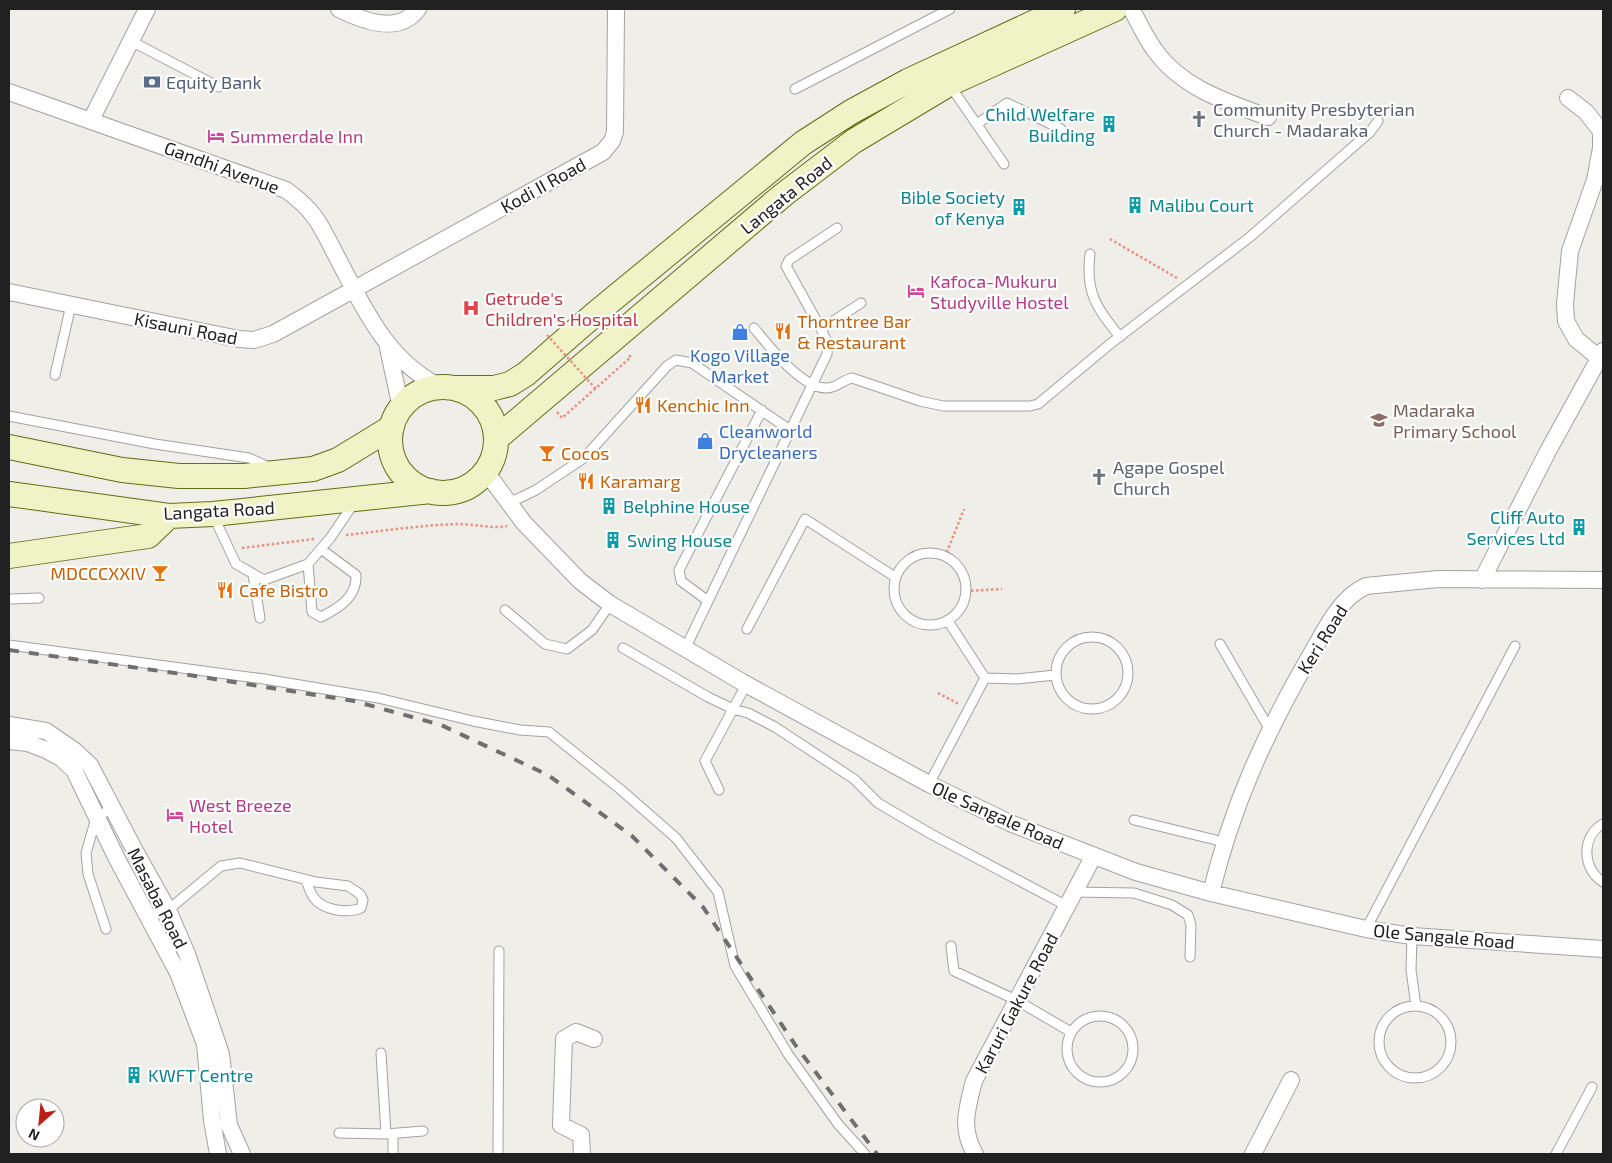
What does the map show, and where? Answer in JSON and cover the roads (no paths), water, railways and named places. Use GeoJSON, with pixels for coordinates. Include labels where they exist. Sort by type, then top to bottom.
{"type":"FeatureCollection","features":[{"type":"Feature","properties":{"kind":"main road","name":"Langata Road"},"geometry":{"type":"LineString","coordinates":[[447,388],[494,388],[510,384],[526,374],[596,313],[803,143],[851,112],[908,81],[1063,9]]}},
{"type":"Feature","properties":{"kind":"main road","name":"Langata Road"},"geometry":{"type":"LineString","coordinates":[[496,439],[783,195],[854,141],[949,84],[1115,9]]}},
{"type":"Feature","properties":{"kind":"main road"},"geometry":{"type":"LineString","coordinates":[[447,388],[471,395],[484,406],[493,422],[496,439],[494,457],[486,472],[474,483],[461,490],[446,493],[431,491],[415,485],[403,474],[394,459],[390,443],[396,418],[411,398],[425,390],[447,388]]}},
{"type":"Feature","properties":{"kind":"main road","name":"Langata Road"},"geometry":{"type":"LineString","coordinates":[[9,447],[122,470],[179,476],[244,476],[313,469],[338,460],[396,418]]}},
{"type":"Feature","properties":{"kind":"main road","name":"Langata Road"},"geometry":{"type":"LineString","coordinates":[[9,494],[169,516],[213,514],[431,491]]}},
{"type":"Feature","properties":{"kind":"main road"},"geometry":{"type":"LineString","coordinates":[[9,556],[148,536],[169,516]]}},
{"type":"Feature","properties":{"kind":"street"},"geometry":{"type":"LineString","coordinates":[[91,120],[147,9]]}},
{"type":"Feature","properties":{"kind":"street"},"geometry":{"type":"LineString","coordinates":[[339,9],[378,23],[392,24],[409,20],[418,9]]}},
{"type":"Feature","properties":{"kind":"street","name":"Kodi II Road"},"geometry":{"type":"LineString","coordinates":[[354,288],[603,152],[612,141],[615,132],[616,9]]}},
{"type":"Feature","properties":{"kind":"street"},"geometry":{"type":"LineString","coordinates":[[1131,9],[1154,50],[1179,76],[1225,102],[1268,117]]}},
{"type":"Feature","properties":{"kind":"street","name":"Gandhi Avenue"},"geometry":{"type":"LineString","coordinates":[[9,92],[286,190],[315,214],[387,346],[423,378],[447,388]]}},
{"type":"Feature","properties":{"kind":"street"},"geometry":{"type":"LineString","coordinates":[[1482,580],[1548,450],[1601,354],[1576,339],[1566,321],[1565,304],[1570,251],[1595,180],[1601,148],[1601,131],[1586,112],[1568,98]]}},
{"type":"Feature","properties":{"kind":"street","name":"Kisauni Road"},"geometry":{"type":"LineString","coordinates":[[9,292],[239,339],[254,340],[273,334],[354,288]]}},
{"type":"Feature","properties":{"kind":"street","name":"Gandhi Avenue"},"geometry":{"type":"LineString","coordinates":[[387,346],[396,418]]}},
{"type":"Feature","properties":{"kind":"street","name":"Ole Sangale Road"},"geometry":{"type":"LineString","coordinates":[[486,472],[507,504],[524,524],[580,581],[610,604],[746,685],[929,784],[1010,823],[1093,857],[1136,872],[1211,893],[1366,929],[1412,936],[1603,948]]}},
{"type":"Feature","properties":{"kind":"street","name":"Keri Road"},"geometry":{"type":"LineString","coordinates":[[1211,893],[1224,842],[1244,784],[1270,730],[1328,625],[1348,597],[1356,590],[1366,586],[1438,579],[1603,580]]}},
{"type":"Feature","properties":{"kind":"street","name":"Masaba Road"},"geometry":{"type":"LineString","coordinates":[[9,725],[46,731],[75,751],[90,765],[168,910],[196,980],[221,1054],[229,1125],[242,1154]]}},
{"type":"Feature","properties":{"kind":"street","name":"Masaba Road"},"geometry":{"type":"LineString","coordinates":[[9,740],[28,743],[61,758],[74,770],[116,858],[149,916],[178,973],[204,1044],[212,1120],[218,1154]]}},
{"type":"Feature","properties":{"kind":"street"},"geometry":{"type":"LineString","coordinates":[[116,858],[135,851]]}},
{"type":"Feature","properties":{"kind":"street","name":"Karuri Gakure Road"},"geometry":{"type":"LineString","coordinates":[[975,1154],[965,1134],[966,1114],[974,1082],[1093,857]]}},
{"type":"Feature","properties":{"kind":"street"},"geometry":{"type":"LineString","coordinates":[[582,1154],[581,1135],[561,1125],[564,1039],[576,1032],[594,1039]]}},
{"type":"Feature","properties":{"kind":"street"},"geometry":{"type":"LineString","coordinates":[[1253,1154],[1291,1080]]}},
{"type":"Feature","properties":{"kind":"lane"},"geometry":{"type":"LineString","coordinates":[[796,89],[950,9]]}},
{"type":"Feature","properties":{"kind":"lane"},"geometry":{"type":"LineString","coordinates":[[131,41],[220,87]]}},
{"type":"Feature","properties":{"kind":"lane"},"geometry":{"type":"LineString","coordinates":[[949,84],[1004,164]]}},
{"type":"Feature","properties":{"kind":"lane"},"geometry":{"type":"LineString","coordinates":[[977,124],[1007,103],[1062,129]]}},
{"type":"Feature","properties":{"kind":"lane"},"geometry":{"type":"LineString","coordinates":[[754,328],[779,358],[812,385],[828,388],[852,378],[920,401],[943,406],[1030,406],[1043,401],[1120,337],[1250,237],[1363,138],[1378,121]]}},
{"type":"Feature","properties":{"kind":"lane"},"geometry":{"type":"LineString","coordinates":[[685,649],[828,350],[827,338],[786,266],[789,260],[837,228]]}},
{"type":"Feature","properties":{"kind":"lane"},"geometry":{"type":"LineString","coordinates":[[1090,254],[1088,271],[1093,299],[1120,337]]}},
{"type":"Feature","properties":{"kind":"lane"},"geometry":{"type":"LineString","coordinates":[[821,328],[861,303]]}},
{"type":"Feature","properties":{"kind":"lane"},"geometry":{"type":"LineString","coordinates":[[55,374],[71,305]]}},
{"type":"Feature","properties":{"kind":"lane"},"geometry":{"type":"LineString","coordinates":[[507,504],[536,490],[584,458],[667,366],[676,360],[692,363],[790,430]]}},
{"type":"Feature","properties":{"kind":"lane"},"geometry":{"type":"LineString","coordinates":[[708,601],[680,581],[679,570],[762,410]]}},
{"type":"Feature","properties":{"kind":"lane"},"geometry":{"type":"LineString","coordinates":[[9,416],[155,444],[249,458],[280,473]]}},
{"type":"Feature","properties":{"kind":"lane"},"geometry":{"type":"LineString","coordinates":[[213,514],[236,564],[264,580],[308,564],[322,549],[357,499]]}},
{"type":"Feature","properties":{"kind":"lane"},"geometry":{"type":"LineString","coordinates":[[747,629],[805,519],[895,578]]}},
{"type":"Feature","properties":{"kind":"lane"},"geometry":{"type":"LineString","coordinates":[[308,564],[312,612],[321,617],[332,612],[353,595],[356,585],[356,576],[322,549]]}},
{"type":"Feature","properties":{"kind":"lane"},"geometry":{"type":"LineString","coordinates":[[928,553],[945,557],[960,568],[965,579],[964,603],[948,621],[937,625],[913,622],[897,605],[893,593],[895,578],[906,561],[917,555],[928,553]]}},
{"type":"Feature","properties":{"kind":"lane"},"geometry":{"type":"LineString","coordinates":[[253,574],[260,618]]}},
{"type":"Feature","properties":{"kind":"lane"},"geometry":{"type":"LineString","coordinates":[[9,599],[39,598]]}},
{"type":"Feature","properties":{"kind":"lane"},"geometry":{"type":"LineString","coordinates":[[505,610],[545,644],[567,649],[592,630],[610,604]]}},
{"type":"Feature","properties":{"kind":"lane"},"geometry":{"type":"LineString","coordinates":[[948,621],[985,678]]}},
{"type":"Feature","properties":{"kind":"lane"},"geometry":{"type":"LineString","coordinates":[[1087,638],[1105,639],[1115,645],[1123,654],[1128,666],[1128,678],[1125,689],[1113,702],[1096,710],[1079,707],[1064,697],[1058,687],[1055,675],[1057,663],[1062,652],[1070,644],[1087,638]]}},
{"type":"Feature","properties":{"kind":"lane"},"geometry":{"type":"LineString","coordinates":[[1220,644],[1270,730]]}},
{"type":"Feature","properties":{"kind":"lane"},"geometry":{"type":"LineString","coordinates":[[9,645],[274,681],[378,698],[473,721],[520,730],[549,732],[620,789],[676,838],[718,892],[735,966],[788,1054],[838,1124],[865,1154]]}},
{"type":"Feature","properties":{"kind":"lane"},"geometry":{"type":"LineString","coordinates":[[1366,929],[1514,646]]}},
{"type":"Feature","properties":{"kind":"lane"},"geometry":{"type":"LineString","coordinates":[[623,648],[733,709],[748,713],[774,727],[854,779],[878,803],[931,834],[1071,899],[1134,893],[1172,905],[1188,915],[1191,925],[1190,957]]}},
{"type":"Feature","properties":{"kind":"lane"},"geometry":{"type":"LineString","coordinates":[[985,678],[1016,679],[1055,675]]}},
{"type":"Feature","properties":{"kind":"lane"},"geometry":{"type":"LineString","coordinates":[[929,784],[985,678]]}},
{"type":"Feature","properties":{"kind":"lane"},"geometry":{"type":"LineString","coordinates":[[719,790],[705,761],[746,685]]}},
{"type":"Feature","properties":{"kind":"lane"},"geometry":{"type":"LineString","coordinates":[[106,929],[88,874],[86,853],[96,818],[112,808]]}},
{"type":"Feature","properties":{"kind":"lane"},"geometry":{"type":"LineString","coordinates":[[1134,820],[1224,842]]}},
{"type":"Feature","properties":{"kind":"lane"},"geometry":{"type":"LineString","coordinates":[[1603,824],[1591,836],[1587,847],[1587,859],[1591,870],[1603,882]]}},
{"type":"Feature","properties":{"kind":"lane"},"geometry":{"type":"LineString","coordinates":[[149,916],[168,910],[221,866],[240,862],[306,880],[336,883],[356,889],[362,900],[361,908],[346,911],[322,904],[312,895],[306,880]]}},
{"type":"Feature","properties":{"kind":"lane"},"geometry":{"type":"LineString","coordinates":[[1412,936],[1411,970],[1416,1006]]}},
{"type":"Feature","properties":{"kind":"lane"},"geometry":{"type":"LineString","coordinates":[[951,946],[954,971],[1016,1000],[1071,1032]]}},
{"type":"Feature","properties":{"kind":"lane"},"geometry":{"type":"LineString","coordinates":[[498,1154],[499,951]]}},
{"type":"Feature","properties":{"kind":"lane"},"geometry":{"type":"LineString","coordinates":[[1416,1006],[1428,1008],[1438,1014],[1446,1023],[1451,1046],[1448,1058],[1441,1068],[1432,1075],[1408,1078],[1392,1070],[1381,1056],[1378,1045],[1380,1033],[1385,1022],[1393,1013],[1404,1008],[1416,1006]]}},
{"type":"Feature","properties":{"kind":"lane"},"geometry":{"type":"LineString","coordinates":[[1101,1015],[1112,1018],[1122,1024],[1130,1033],[1134,1044],[1134,1056],[1122,1075],[1106,1082],[1088,1080],[1078,1074],[1071,1065],[1067,1054],[1067,1042],[1071,1032],[1079,1023],[1089,1017],[1101,1015]]}},
{"type":"Feature","properties":{"kind":"lane"},"geometry":{"type":"LineString","coordinates":[[381,1053],[389,1134],[393,1154]]}},
{"type":"Feature","properties":{"kind":"lane"},"geometry":{"type":"LineString","coordinates":[[1556,1154],[1592,1087]]}},
{"type":"Feature","properties":{"kind":"lane"},"geometry":{"type":"LineString","coordinates":[[339,1133],[389,1134],[423,1131]]}},
{"type":"Feature","properties":{"kind":"railway"},"geometry":{"type":"LineString","coordinates":[[9,650],[189,675],[354,701],[441,725],[548,775],[632,836],[703,907],[796,1046],[877,1154]]}},
{"type":"Feature","properties":{"kind":"place","name":"Equity Bank"},"geometry":{"type":"Point","coordinates":[152,82]}},
{"type":"Feature","properties":{"kind":"place","name":"Community Presbyterian Church - Madaraka"},"geometry":{"type":"Point","coordinates":[1199,119]}},
{"type":"Feature","properties":{"kind":"place","name":"Child Welfare Building"},"geometry":{"type":"Point","coordinates":[1109,124]}},
{"type":"Feature","properties":{"kind":"place","name":"Summerdale Inn"},"geometry":{"type":"Point","coordinates":[216,136]}},
{"type":"Feature","properties":{"kind":"place","name":"Malibu Court"},"geometry":{"type":"Point","coordinates":[1135,205]}},
{"type":"Feature","properties":{"kind":"place","name":"Bible Society of Kenya"},"geometry":{"type":"Point","coordinates":[1019,207]}},
{"type":"Feature","properties":{"kind":"place","name":"Kafoca-Mukuru Studyville Hostel"},"geometry":{"type":"Point","coordinates":[916,291]}},
{"type":"Feature","properties":{"kind":"place","name":"Getrude's Children's Hospital"},"geometry":{"type":"Point","coordinates":[471,308]}},
{"type":"Feature","properties":{"kind":"place","name":"Thorntree Bar & Restaurant"},"geometry":{"type":"Point","coordinates":[783,331]}},
{"type":"Feature","properties":{"kind":"place","name":"Kogo Village Market"},"geometry":{"type":"Point","coordinates":[740,332]}},
{"type":"Feature","properties":{"kind":"place","name":"Kenchic Inn"},"geometry":{"type":"Point","coordinates":[643,405]}},
{"type":"Feature","properties":{"kind":"place","name":"Madaraka Primary School"},"geometry":{"type":"Point","coordinates":[1379,420]}},
{"type":"Feature","properties":{"kind":"place","name":"Cleanworld Drycleaners"},"geometry":{"type":"Point","coordinates":[705,441]}},
{"type":"Feature","properties":{"kind":"place","name":"Cocos"},"geometry":{"type":"Point","coordinates":[547,453]}},
{"type":"Feature","properties":{"kind":"place","name":"Agape Gospel Church"},"geometry":{"type":"Point","coordinates":[1099,477]}},
{"type":"Feature","properties":{"kind":"place","name":"Karamarg"},"geometry":{"type":"Point","coordinates":[586,481]}},
{"type":"Feature","properties":{"kind":"place","name":"Belphine House"},"geometry":{"type":"Point","coordinates":[609,506]}},
{"type":"Feature","properties":{"kind":"place","name":"Cliff Auto Services Ltd"},"geometry":{"type":"Point","coordinates":[1579,527]}},
{"type":"Feature","properties":{"kind":"place","name":"Swing House"},"geometry":{"type":"Point","coordinates":[613,540]}},
{"type":"Feature","properties":{"kind":"place","name":"MDCCCXXIV"},"geometry":{"type":"Point","coordinates":[160,573]}},
{"type":"Feature","properties":{"kind":"place","name":"Cafe Bistro"},"geometry":{"type":"Point","coordinates":[225,590]}},
{"type":"Feature","properties":{"kind":"place","name":"West Breeze Hotel"},"geometry":{"type":"Point","coordinates":[175,815]}},
{"type":"Feature","properties":{"kind":"place","name":"KWFT Centre"},"geometry":{"type":"Point","coordinates":[134,1075]}}]}
